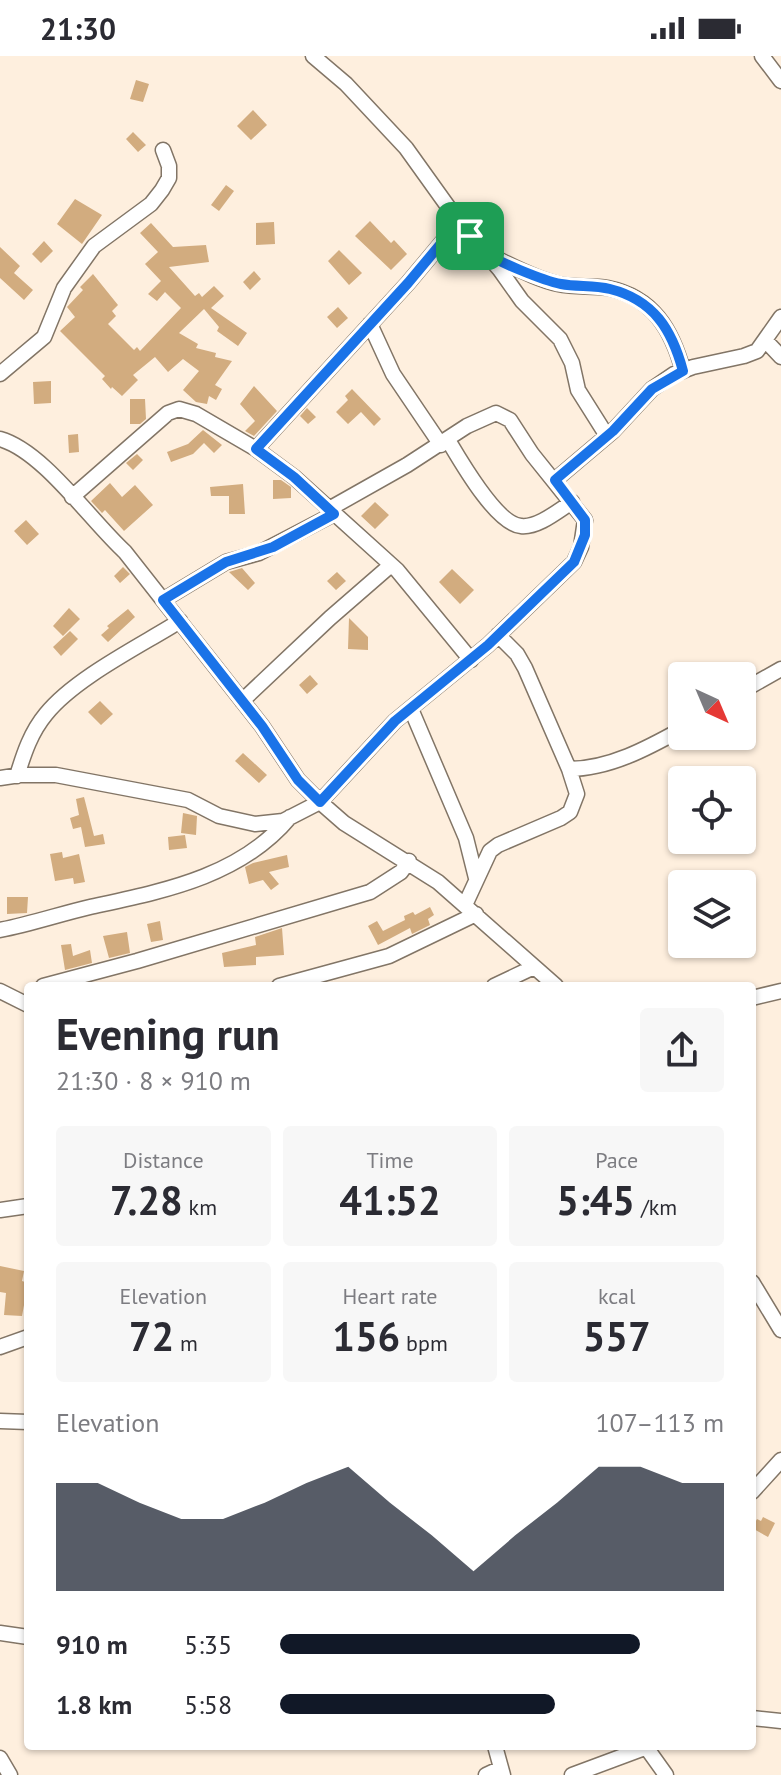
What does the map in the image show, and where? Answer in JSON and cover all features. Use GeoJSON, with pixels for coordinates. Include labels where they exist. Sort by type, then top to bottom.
{"type":"FeatureCollection","features":[{"type":"Feature","properties":{"kind":"street"},"geometry":{"type":"LineString","coordinates":[[313,56],[346,84],[406,148],[459,222],[522,301],[560,339],[572,363],[578,390],[607,436]]}},
{"type":"Feature","properties":{"kind":"street"},"geometry":{"type":"LineString","coordinates":[[762,56],[781,81]]}},
{"type":"Feature","properties":{"kind":"street"},"geometry":{"type":"LineString","coordinates":[[0,374],[44,337],[64,288],[94,246],[151,204],[162,190],[169,178],[169,166],[163,150]]}},
{"type":"Feature","properties":{"kind":"street"},"geometry":{"type":"LineString","coordinates":[[256,449],[459,222]]}},
{"type":"Feature","properties":{"kind":"street"},"geometry":{"type":"LineString","coordinates":[[484,252],[558,284],[609,288],[632,297],[661,318],[671,334],[683,371]]}},
{"type":"Feature","properties":{"kind":"street"},"geometry":{"type":"LineString","coordinates":[[555,480],[607,436],[652,389],[683,371],[757,351],[781,317]]}},
{"type":"Feature","properties":{"kind":"street"},"geometry":{"type":"LineString","coordinates":[[370,324],[393,374],[499,513],[521,527],[531,525],[572,502]]}},
{"type":"Feature","properties":{"kind":"street"},"geometry":{"type":"LineString","coordinates":[[766,341],[781,357]]}},
{"type":"Feature","properties":{"kind":"street"},"geometry":{"type":"LineString","coordinates":[[72,497],[168,413],[179,409],[196,414],[256,449],[294,477],[391,565],[471,660]]}},
{"type":"Feature","properties":{"kind":"street"},"geometry":{"type":"LineString","coordinates":[[0,778],[56,775],[160,793],[188,800],[219,816],[255,824],[283,821],[320,802],[395,721],[471,660],[574,562],[585,535],[585,520],[532,454],[510,420],[496,413],[479,420],[273,547],[226,562],[163,600]]}},
{"type":"Feature","properties":{"kind":"street"},"geometry":{"type":"LineString","coordinates":[[0,439],[27,452],[125,552],[242,701],[298,780],[320,802],[344,823],[409,861],[551,982]]}},
{"type":"Feature","properties":{"kind":"street"},"geometry":{"type":"LineString","coordinates":[[242,701],[391,565]]}},
{"type":"Feature","properties":{"kind":"street"},"geometry":{"type":"LineString","coordinates":[[17,776],[24,751],[35,730],[60,699],[180,621]]}},
{"type":"Feature","properties":{"kind":"street"},"geometry":{"type":"LineString","coordinates":[[294,982],[389,956],[470,910],[476,878],[490,851],[570,812],[577,794],[569,769],[525,668],[517,654],[498,635]]}},
{"type":"Feature","properties":{"kind":"street"},"geometry":{"type":"LineString","coordinates":[[756,683],[781,669]]}},
{"type":"Feature","properties":{"kind":"street"},"geometry":{"type":"LineString","coordinates":[[411,709],[466,838],[476,878]]}},
{"type":"Feature","properties":{"kind":"street"},"geometry":{"type":"LineString","coordinates":[[569,769],[584,769],[626,756],[668,736]]}},
{"type":"Feature","properties":{"kind":"street"},"geometry":{"type":"LineString","coordinates":[[0,930],[131,899],[215,873],[274,836],[290,817]]}},
{"type":"Feature","properties":{"kind":"street"},"geometry":{"type":"LineString","coordinates":[[58,982],[370,892],[401,872],[409,861]]}},
{"type":"Feature","properties":{"kind":"street"},"geometry":{"type":"LineString","coordinates":[[502,982],[534,967]]}},
{"type":"Feature","properties":{"kind":"street"},"geometry":{"type":"LineString","coordinates":[[756,997],[781,991]]}},
{"type":"Feature","properties":{"kind":"street"},"geometry":{"type":"LineString","coordinates":[[6,994],[24,1003]]}},
{"type":"Feature","properties":{"kind":"street"},"geometry":{"type":"LineString","coordinates":[[0,1210],[24,1207]]}},
{"type":"Feature","properties":{"kind":"street"},"geometry":{"type":"LineString","coordinates":[[759,1308],[781,1330]]}},
{"type":"Feature","properties":{"kind":"street"},"geometry":{"type":"LineString","coordinates":[[0,1347],[24,1338]]}},
{"type":"Feature","properties":{"kind":"street"},"geometry":{"type":"LineString","coordinates":[[0,1421],[24,1422]]}},
{"type":"Feature","properties":{"kind":"street"},"geometry":{"type":"LineString","coordinates":[[756,1488],[781,1460]]}},
{"type":"Feature","properties":{"kind":"street"},"geometry":{"type":"LineString","coordinates":[[0,1633],[24,1636]]}},
{"type":"Feature","properties":{"kind":"street"},"geometry":{"type":"LineString","coordinates":[[756,1718],[781,1721]]}},
{"type":"Feature","properties":{"kind":"street"},"geometry":{"type":"LineString","coordinates":[[486,1775],[502,1771],[499,1750]]}},
{"type":"Feature","properties":{"kind":"street"},"geometry":{"type":"LineString","coordinates":[[572,1775],[640,1750]]}},
{"type":"Feature","properties":{"kind":"street"},"geometry":{"type":"LineString","coordinates":[[650,1750],[666,1775]]}},
{"type":"Feature","properties":{"kind":"street"},"geometry":{"type":"LineString","coordinates":[[0,1758],[10,1775]]}},
{"type":"Feature","properties":{"kind":"building"},"geometry":{"type":"Polygon","coordinates":[[[136,80],[149,84],[143,102],[130,99],[136,80]]]}},
{"type":"Feature","properties":{"kind":"building"},"geometry":{"type":"Polygon","coordinates":[[[253,110],[267,125],[251,140],[237,126],[253,110]]]}},
{"type":"Feature","properties":{"kind":"building"},"geometry":{"type":"Polygon","coordinates":[[[133,132],[146,145],[138,152],[126,139],[133,132]]]}},
{"type":"Feature","properties":{"kind":"building"},"geometry":{"type":"Polygon","coordinates":[[[226,185],[234,191],[219,211],[211,205],[226,185]]]}},
{"type":"Feature","properties":{"kind":"building"},"geometry":{"type":"Polygon","coordinates":[[[75,199],[102,215],[82,244],[57,224],[75,199]]]}},
{"type":"Feature","properties":{"kind":"building"},"geometry":{"type":"Polygon","coordinates":[[[370,221],[391,243],[394,240],[407,254],[391,270],[355,236],[370,221]]]}},
{"type":"Feature","properties":{"kind":"building"},"geometry":{"type":"Polygon","coordinates":[[[274,222],[275,244],[256,245],[256,223],[274,222]]]}},
{"type":"Feature","properties":{"kind":"building"},"geometry":{"type":"Polygon","coordinates":[[[151,223],[173,247],[206,245],[209,262],[169,267],[195,296],[199,293],[202,297],[214,286],[224,296],[211,308],[247,333],[238,346],[217,331],[219,327],[204,309],[179,333],[198,344],[196,348],[232,361],[215,385],[222,389],[216,400],[209,396],[207,404],[196,402],[183,390],[199,371],[183,359],[168,372],[155,357],[133,375],[138,380],[122,396],[111,389],[102,379],[105,376],[60,331],[75,317],[67,307],[93,274],[118,305],[112,311],[116,316],[108,324],[134,350],[137,347],[140,351],[181,308],[165,292],[157,301],[148,294],[161,281],[145,264],[158,252],[140,233],[151,223]]]}},
{"type":"Feature","properties":{"kind":"building"},"geometry":{"type":"Polygon","coordinates":[[[44,241],[53,251],[41,263],[32,254],[44,241]]]}},
{"type":"Feature","properties":{"kind":"building"},"geometry":{"type":"Polygon","coordinates":[[[0,247],[20,266],[14,273],[33,290],[24,300],[0,278],[0,247]]]}},
{"type":"Feature","properties":{"kind":"building"},"geometry":{"type":"Polygon","coordinates":[[[339,250],[362,273],[349,285],[328,261],[339,250]]]}},
{"type":"Feature","properties":{"kind":"building"},"geometry":{"type":"Polygon","coordinates":[[[254,271],[261,279],[250,290],[243,282],[254,271]]]}},
{"type":"Feature","properties":{"kind":"building"},"geometry":{"type":"Polygon","coordinates":[[[338,307],[348,318],[337,328],[327,317],[338,307]]]}},
{"type":"Feature","properties":{"kind":"building"},"geometry":{"type":"Polygon","coordinates":[[[51,381],[51,403],[34,404],[33,382],[51,381]]]}},
{"type":"Feature","properties":{"kind":"building"},"geometry":{"type":"Polygon","coordinates":[[[254,386],[277,411],[254,436],[245,431],[255,421],[240,404],[254,386]]]}},
{"type":"Feature","properties":{"kind":"building"},"geometry":{"type":"Polygon","coordinates":[[[352,389],[381,419],[374,426],[361,412],[348,424],[336,412],[348,400],[345,396],[352,389]]]}},
{"type":"Feature","properties":{"kind":"building"},"geometry":{"type":"Polygon","coordinates":[[[130,399],[145,399],[146,419],[140,424],[130,424],[130,399]]]}},
{"type":"Feature","properties":{"kind":"building"},"geometry":{"type":"Polygon","coordinates":[[[307,408],[316,417],[308,424],[300,416],[307,408]]]}},
{"type":"Feature","properties":{"kind":"building"},"geometry":{"type":"Polygon","coordinates":[[[203,430],[222,445],[214,453],[204,443],[193,454],[171,462],[167,452],[188,444],[203,430]]]}},
{"type":"Feature","properties":{"kind":"building"},"geometry":{"type":"Polygon","coordinates":[[[78,434],[79,452],[69,453],[68,435],[78,434]]]}},
{"type":"Feature","properties":{"kind":"building"},"geometry":{"type":"Polygon","coordinates":[[[137,454],[143,460],[133,470],[126,463],[137,454]]]}},
{"type":"Feature","properties":{"kind":"building"},"geometry":{"type":"Polygon","coordinates":[[[273,480],[281,480],[291,487],[291,498],[273,499],[273,480]]]}},
{"type":"Feature","properties":{"kind":"building"},"geometry":{"type":"Polygon","coordinates":[[[110,483],[122,497],[135,485],[153,505],[124,531],[105,510],[102,513],[91,501],[110,483]]]}},
{"type":"Feature","properties":{"kind":"building"},"geometry":{"type":"Polygon","coordinates":[[[243,484],[245,514],[229,514],[229,496],[211,496],[210,487],[243,484]]]}},
{"type":"Feature","properties":{"kind":"building"},"geometry":{"type":"Polygon","coordinates":[[[375,502],[389,515],[375,529],[361,516],[375,502]]]}},
{"type":"Feature","properties":{"kind":"building"},"geometry":{"type":"Polygon","coordinates":[[[26,520],[39,534],[27,545],[14,531],[26,520]]]}},
{"type":"Feature","properties":{"kind":"building"},"geometry":{"type":"Polygon","coordinates":[[[123,567],[130,574],[120,583],[114,576],[123,567]]]}},
{"type":"Feature","properties":{"kind":"building"},"geometry":{"type":"Polygon","coordinates":[[[242,568],[255,583],[248,590],[229,572],[242,568]]]}},
{"type":"Feature","properties":{"kind":"building"},"geometry":{"type":"Polygon","coordinates":[[[452,569],[474,590],[460,604],[439,582],[452,569]]]}},
{"type":"Feature","properties":{"kind":"building"},"geometry":{"type":"Polygon","coordinates":[[[337,572],[346,581],[336,590],[327,581],[337,572]]]}},
{"type":"Feature","properties":{"kind":"building"},"geometry":{"type":"Polygon","coordinates":[[[69,608],[80,619],[63,636],[53,626],[69,608]]]}},
{"type":"Feature","properties":{"kind":"building"},"geometry":{"type":"Polygon","coordinates":[[[128,609],[135,617],[108,642],[101,635],[128,609]]]}},
{"type":"Feature","properties":{"kind":"building"},"geometry":{"type":"Polygon","coordinates":[[[349,618],[368,637],[368,650],[348,649],[349,618]]]}},
{"type":"Feature","properties":{"kind":"building"},"geometry":{"type":"Polygon","coordinates":[[[70,631],[78,639],[61,656],[53,647],[70,631]]]}},
{"type":"Feature","properties":{"kind":"building"},"geometry":{"type":"Polygon","coordinates":[[[310,675],[318,684],[307,694],[299,685],[310,675]]]}},
{"type":"Feature","properties":{"kind":"building"},"geometry":{"type":"Polygon","coordinates":[[[100,701],[113,714],[101,725],[88,712],[100,701]]]}},
{"type":"Feature","properties":{"kind":"building"},"geometry":{"type":"Polygon","coordinates":[[[243,753],[267,775],[259,783],[235,761],[243,753]]]}},
{"type":"Feature","properties":{"kind":"building"},"geometry":{"type":"Polygon","coordinates":[[[84,797],[94,836],[103,834],[105,844],[85,847],[81,827],[73,829],[70,818],[79,815],[76,799],[84,797]]]}},
{"type":"Feature","properties":{"kind":"building"},"geometry":{"type":"Polygon","coordinates":[[[183,813],[197,816],[196,835],[181,833],[183,813]]]}},
{"type":"Feature","properties":{"kind":"building"},"geometry":{"type":"Polygon","coordinates":[[[185,835],[187,848],[169,850],[168,837],[185,835]]]}},
{"type":"Feature","properties":{"kind":"building"},"geometry":{"type":"Polygon","coordinates":[[[62,852],[63,858],[79,854],[85,882],[74,884],[73,878],[55,881],[50,854],[62,852]]]}},
{"type":"Feature","properties":{"kind":"building"},"geometry":{"type":"Polygon","coordinates":[[[287,855],[289,867],[269,872],[279,884],[271,890],[263,880],[249,884],[245,867],[287,855]]]}},
{"type":"Feature","properties":{"kind":"building"},"geometry":{"type":"Polygon","coordinates":[[[7,897],[28,897],[27,913],[7,914],[7,897]]]}},
{"type":"Feature","properties":{"kind":"building"},"geometry":{"type":"Polygon","coordinates":[[[430,907],[434,915],[428,919],[430,925],[412,934],[410,928],[378,945],[368,926],[377,921],[383,931],[405,920],[404,916],[413,912],[415,915],[430,907]]]}},
{"type":"Feature","properties":{"kind":"building"},"geometry":{"type":"Polygon","coordinates":[[[160,921],[163,940],[151,942],[147,924],[160,921]]]}},
{"type":"Feature","properties":{"kind":"building"},"geometry":{"type":"Polygon","coordinates":[[[282,928],[284,955],[256,957],[256,965],[224,967],[222,953],[256,945],[255,937],[282,928]]]}},
{"type":"Feature","properties":{"kind":"building"},"geometry":{"type":"Polygon","coordinates":[[[127,932],[130,953],[109,958],[103,936],[127,932]]]}},
{"type":"Feature","properties":{"kind":"building"},"geometry":{"type":"Polygon","coordinates":[[[71,944],[73,956],[90,950],[92,963],[65,970],[61,945],[71,944]]]}},
{"type":"Feature","properties":{"kind":"building"},"geometry":{"type":"Polygon","coordinates":[[[0,1266],[24,1271],[22,1316],[4,1315],[6,1293],[0,1292],[0,1266]]]}},
{"type":"Feature","properties":{"kind":"building"},"geometry":{"type":"Polygon","coordinates":[[[763,1517],[775,1523],[768,1537],[756,1530],[756,1521],[761,1521],[763,1517]]]}},
{"type":"Feature","properties":{"kind":"route"},"geometry":{"type":"LineString","coordinates":[[459,222],[470,236],[484,252],[558,284],[609,288],[632,297],[661,318],[671,334],[683,371],[652,389],[613,431],[555,480],[585,520],[585,535],[574,562],[488,645],[395,721],[320,802],[298,780],[262,726],[163,600],[226,562],[273,547],[334,514],[294,477],[256,449],[408,283],[459,222]]}}]}
